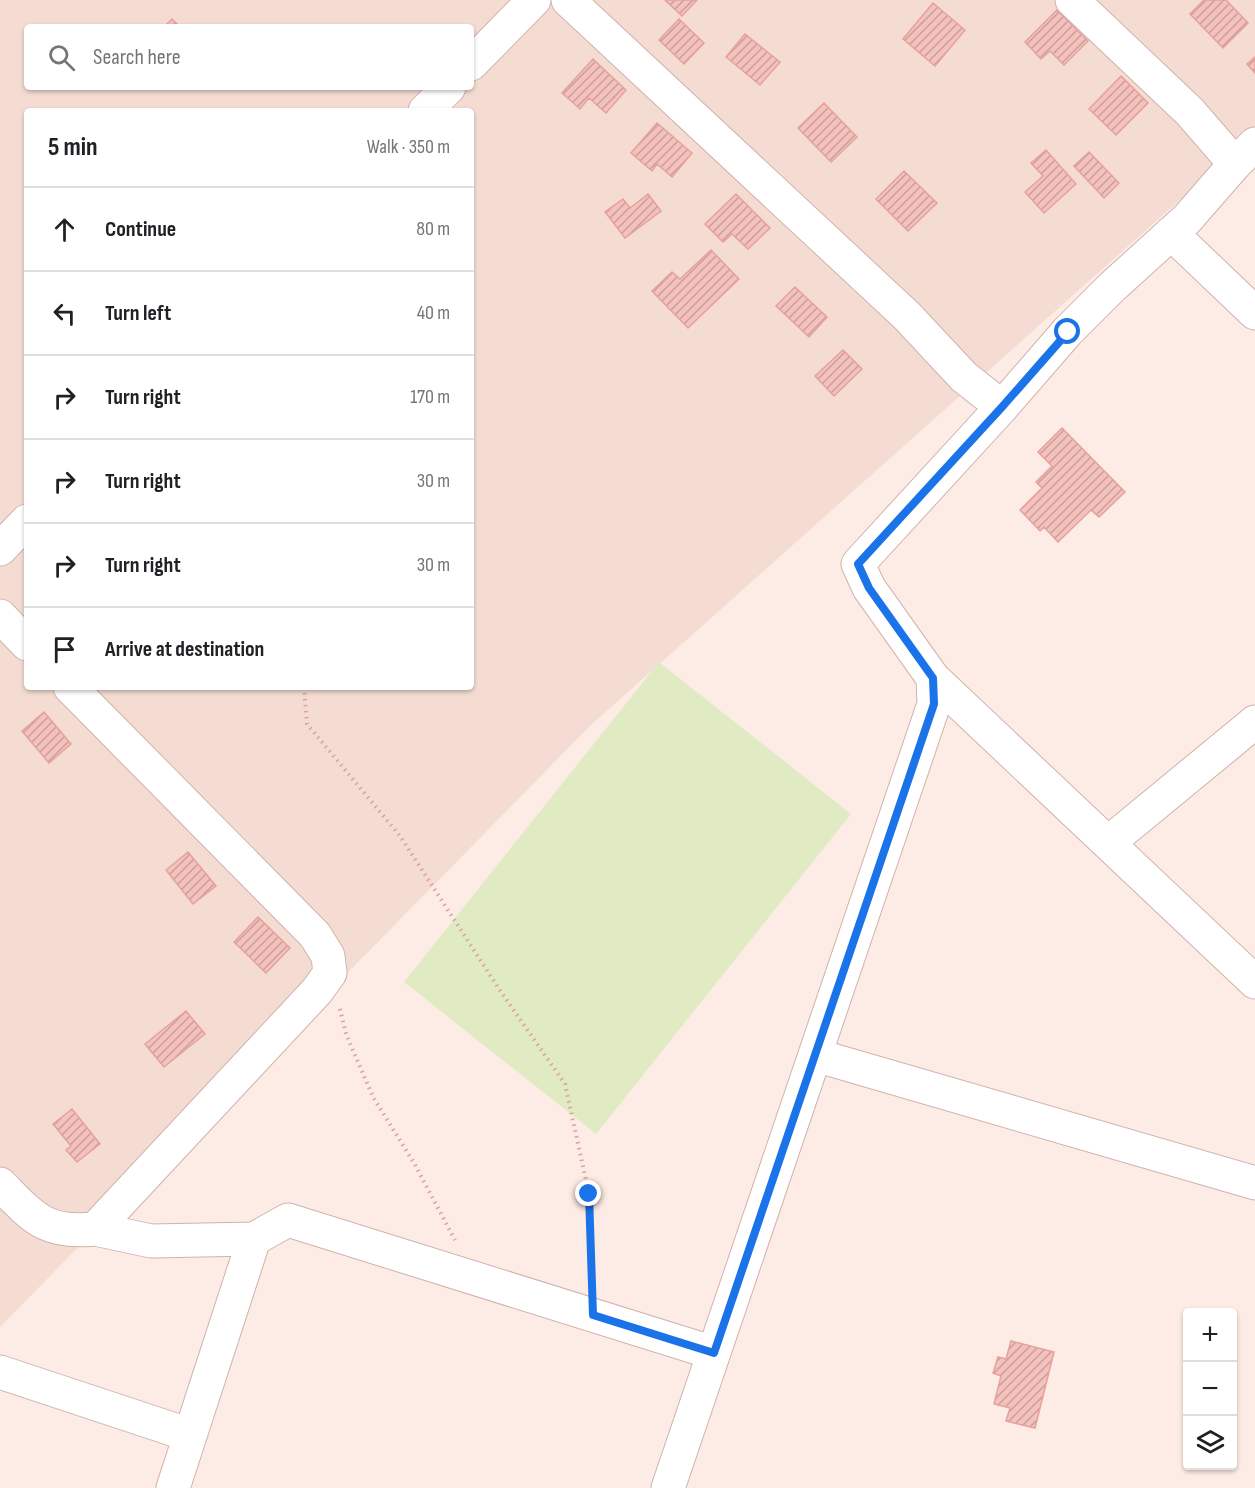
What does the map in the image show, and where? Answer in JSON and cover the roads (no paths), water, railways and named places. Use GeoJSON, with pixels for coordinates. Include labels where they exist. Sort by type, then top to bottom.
{"type":"FeatureCollection","features":[{"type":"Feature","properties":{"kind":"street"},"geometry":{"type":"LineString","coordinates":[[568,0],[907,316],[964,377],[1002,407]]}},
{"type":"Feature","properties":{"kind":"street"},"geometry":{"type":"LineString","coordinates":[[1072,0],[1190,112],[1245,154],[1187,219],[1112,287],[1068,332],[858,564],[869,588],[933,678],[1255,982]]}},
{"type":"Feature","properties":{"kind":"street"},"geometry":{"type":"LineString","coordinates":[[474,61],[532,1]]}},
{"type":"Feature","properties":{"kind":"street"},"geometry":{"type":"LineString","coordinates":[[428,108],[446,90]]}},
{"type":"Feature","properties":{"kind":"street"},"geometry":{"type":"LineString","coordinates":[[1171,234],[1255,313]]}},
{"type":"Feature","properties":{"kind":"street"},"geometry":{"type":"LineString","coordinates":[[0,549],[24,524]]}},
{"type":"Feature","properties":{"kind":"street"},"geometry":{"type":"LineString","coordinates":[[0,616],[24,641]]}},
{"type":"Feature","properties":{"kind":"street"},"geometry":{"type":"LineString","coordinates":[[675,1486],[714,1353],[934,704],[933,678]]}},
{"type":"Feature","properties":{"kind":"street"},"geometry":{"type":"LineString","coordinates":[[73,690],[315,935],[328,956],[330,973],[317,991],[95,1229]]}},
{"type":"Feature","properties":{"kind":"street"},"geometry":{"type":"LineString","coordinates":[[1108,843],[1255,722]]}},
{"type":"Feature","properties":{"kind":"street"},"geometry":{"type":"LineString","coordinates":[[815,1055],[1255,1183]]}},
{"type":"Feature","properties":{"kind":"street"},"geometry":{"type":"LineString","coordinates":[[0,1184],[36,1219],[55,1227],[74,1231],[95,1229],[151,1241],[255,1239],[288,1220],[714,1353]]}},
{"type":"Feature","properties":{"kind":"street"},"geometry":{"type":"LineString","coordinates":[[173,1488],[255,1239]]}},
{"type":"Feature","properties":{"kind":"street"},"geometry":{"type":"LineString","coordinates":[[0,1372],[190,1435]]}}]}
